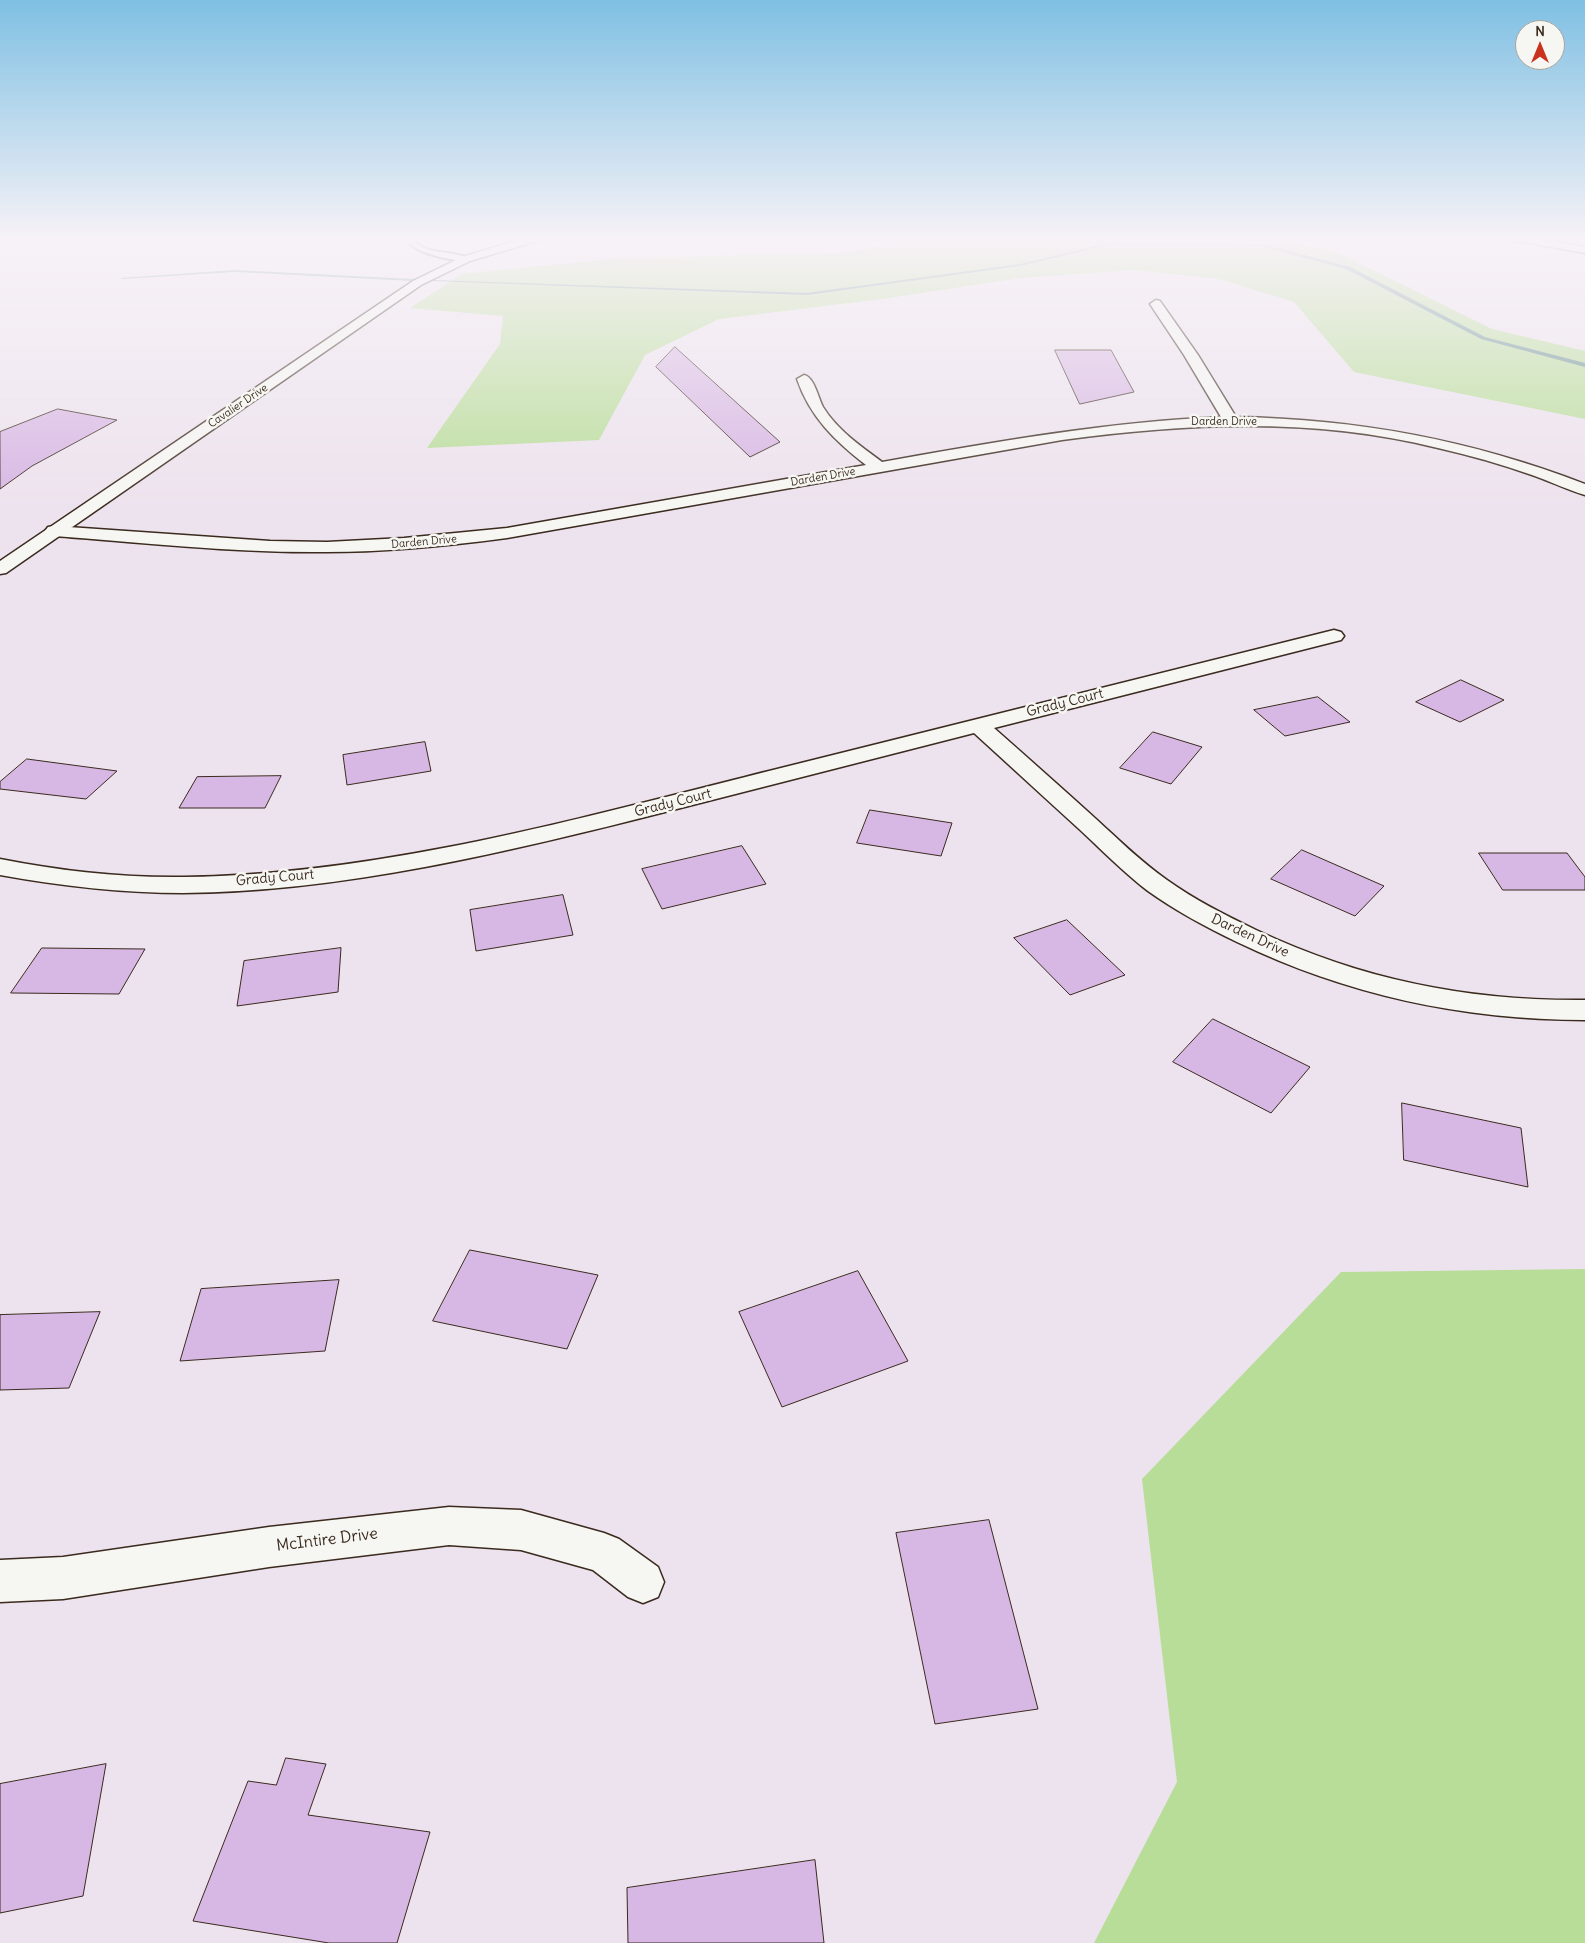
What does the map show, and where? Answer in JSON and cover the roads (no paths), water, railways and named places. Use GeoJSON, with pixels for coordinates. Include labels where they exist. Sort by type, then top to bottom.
{"type":"FeatureCollection","features":[{"type":"Feature","properties":{"kind":"street","name":"Cavalier Drive"},"geometry":{"type":"LineString","coordinates":[[0,569],[352,328]]}},
{"type":"Feature","properties":{"kind":"street"},"geometry":{"type":"LineString","coordinates":[[1172,328],[1231,421]]}},
{"type":"Feature","properties":{"kind":"street"},"geometry":{"type":"LineString","coordinates":[[804,379],[817,410],[835,433],[878,467]]}},
{"type":"Feature","properties":{"kind":"street","name":"Darden Drive"},"geometry":{"type":"LineString","coordinates":[[54,531],[283,546],[398,545],[506,533],[1043,438],[1174,423],[1231,421],[1321,426],[1417,439],[1494,457],[1585,490]]}},
{"type":"Feature","properties":{"kind":"street","name":"Grady Court"},"geometry":{"type":"LineString","coordinates":[[0,868],[112,883],[185,884],[262,881],[339,872],[455,853],[564,830],[1334,636]]}},
{"type":"Feature","properties":{"kind":"street","name":"Darden Drive"},"geometry":{"type":"LineString","coordinates":[[978,725],[1150,880],[1196,910],[1250,938],[1312,964],[1379,985],[1440,999],[1516,1009],[1585,1010]]}},
{"type":"Feature","properties":{"kind":"street","name":"McIntire Drive"},"geometry":{"type":"LineString","coordinates":[[0,1581],[63,1578],[269,1547],[450,1526],[521,1530],[604,1553],[643,1582]]}},
{"type":"Feature","properties":{"kind":"waterway"},"geometry":{"type":"LineString","coordinates":[[1463,328],[1483,338],[1585,365]]}}]}
